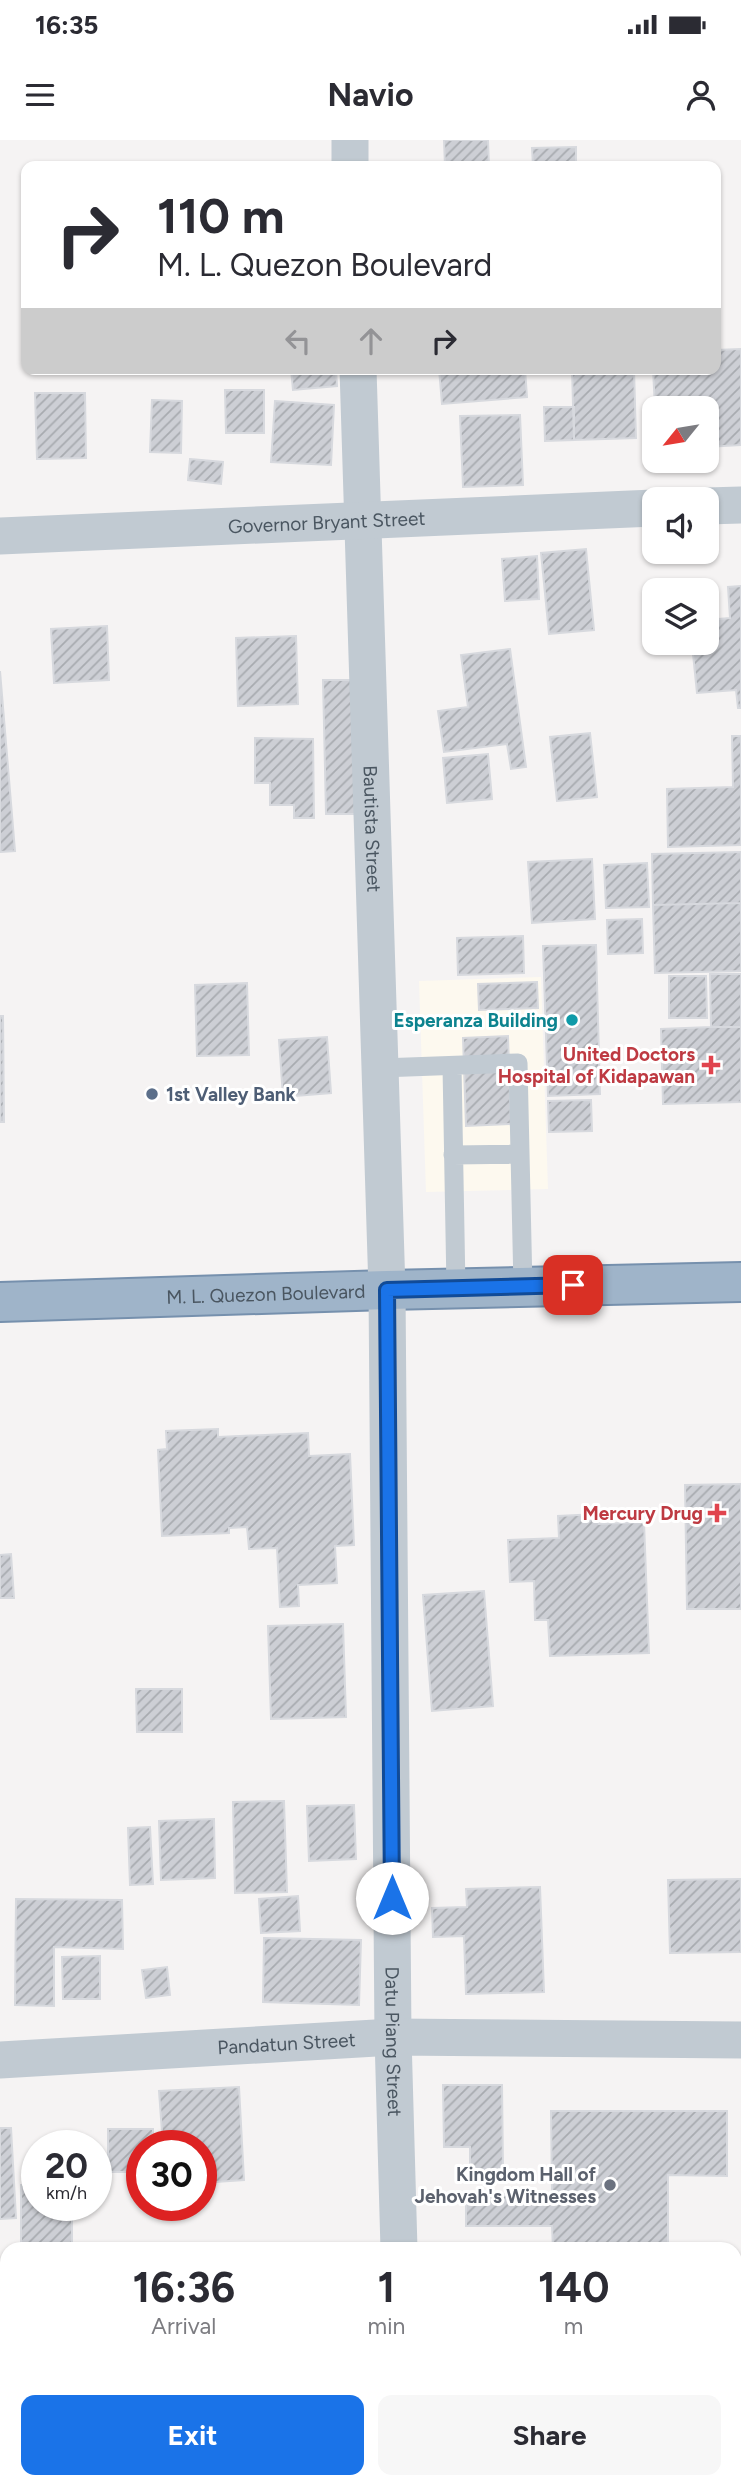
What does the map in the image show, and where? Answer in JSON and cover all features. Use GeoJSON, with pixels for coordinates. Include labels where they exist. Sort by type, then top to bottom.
{"type":"FeatureCollection","features":[{"type":"Feature","properties":{"kind":"highway","name":"M. L. Quezon Boulevard"},"geometry":{"type":"LineString","coordinates":[[0,1302],[741,1282]]}},
{"type":"Feature","properties":{"kind":"street"},"geometry":{"type":"LineString","coordinates":[[349,140],[351,161]]}},
{"type":"Feature","properties":{"kind":"street","name":"Bautista Street"},"geometry":{"type":"LineString","coordinates":[[358,375],[387,1290]]}},
{"type":"Feature","properties":{"kind":"street"},"geometry":{"type":"LineString","coordinates":[[719,506],[741,505]]}},
{"type":"Feature","properties":{"kind":"street","name":"Governor Bryant Street"},"geometry":{"type":"LineString","coordinates":[[0,536],[642,509]]}},
{"type":"Feature","properties":{"kind":"street","name":"Datu Piang Street"},"geometry":{"type":"LineString","coordinates":[[387,1290],[393,2037],[399,2242]]}},
{"type":"Feature","properties":{"kind":"street","name":"Pandatun Street"},"geometry":{"type":"LineString","coordinates":[[0,2060],[393,2037],[741,2040]]}},
{"type":"Feature","properties":{"kind":"lane"},"geometry":{"type":"LineString","coordinates":[[381,1068],[518,1063],[523,1287]]}},
{"type":"Feature","properties":{"kind":"lane"},"geometry":{"type":"LineString","coordinates":[[452,1066],[456,1288]]}},
{"type":"Feature","properties":{"kind":"lane"},"geometry":{"type":"LineString","coordinates":[[453,1155],[520,1154]]}},
{"type":"Feature","properties":{"kind":"shaded area"},"geometry":{"type":"Polygon","coordinates":[[[541,977],[548,1189],[426,1192],[419,981],[541,977]]]}},
{"type":"Feature","properties":{"kind":"building"},"geometry":{"type":"Polygon","coordinates":[[[444,140],[488,140],[489,161],[445,161],[444,140]]]}},
{"type":"Feature","properties":{"kind":"building"},"geometry":{"type":"Polygon","coordinates":[[[576,147],[576,161],[533,161],[532,148],[576,147]]]}},
{"type":"Feature","properties":{"kind":"building"},"geometry":{"type":"Polygon","coordinates":[[[741,349],[741,445],[719,446],[719,396],[654,396],[653,375],[721,375],[721,350],[741,349]]]}},
{"type":"Feature","properties":{"kind":"building"},"geometry":{"type":"Polygon","coordinates":[[[292,375],[336,375],[337,386],[293,390],[292,375]]]}},
{"type":"Feature","properties":{"kind":"building"},"geometry":{"type":"Polygon","coordinates":[[[440,375],[525,375],[527,397],[442,404],[440,375]]]}},
{"type":"Feature","properties":{"kind":"building"},"geometry":{"type":"Polygon","coordinates":[[[572,375],[634,375],[636,438],[574,440],[572,375]]]}},
{"type":"Feature","properties":{"kind":"building"},"geometry":{"type":"Polygon","coordinates":[[[225,390],[264,390],[264,433],[226,433],[225,390]]]}},
{"type":"Feature","properties":{"kind":"building"},"geometry":{"type":"Polygon","coordinates":[[[35,393],[85,393],[86,458],[37,459],[35,393]]]}},
{"type":"Feature","properties":{"kind":"building"},"geometry":{"type":"Polygon","coordinates":[[[152,400],[182,401],[181,453],[150,452],[152,400]]]}},
{"type":"Feature","properties":{"kind":"building"},"geometry":{"type":"Polygon","coordinates":[[[275,401],[334,405],[331,465],[271,462],[275,401]]]}},
{"type":"Feature","properties":{"kind":"building"},"geometry":{"type":"Polygon","coordinates":[[[544,407],[574,407],[574,440],[545,441],[544,407]]]}},
{"type":"Feature","properties":{"kind":"building"},"geometry":{"type":"Polygon","coordinates":[[[520,415],[523,485],[463,487],[460,416],[520,415]]]}},
{"type":"Feature","properties":{"kind":"building"},"geometry":{"type":"Polygon","coordinates":[[[190,459],[223,462],[221,484],[188,480],[190,459]]]}},
{"type":"Feature","properties":{"kind":"building"},"geometry":{"type":"Polygon","coordinates":[[[586,549],[594,630],[549,634],[541,553],[586,549]]]}},
{"type":"Feature","properties":{"kind":"building"},"geometry":{"type":"Polygon","coordinates":[[[537,556],[539,599],[505,601],[502,559],[537,556]]]}},
{"type":"Feature","properties":{"kind":"building"},"geometry":{"type":"Polygon","coordinates":[[[741,586],[741,708],[738,708],[736,690],[697,693],[693,655],[719,655],[719,619],[730,618],[728,587],[741,586]]]}},
{"type":"Feature","properties":{"kind":"building"},"geometry":{"type":"Polygon","coordinates":[[[107,626],[109,680],[54,683],[51,629],[107,626]]]}},
{"type":"Feature","properties":{"kind":"building"},"geometry":{"type":"Polygon","coordinates":[[[296,636],[298,704],[238,706],[236,638],[296,636]]]}},
{"type":"Feature","properties":{"kind":"building"},"geometry":{"type":"Polygon","coordinates":[[[510,649],[526,767],[511,769],[507,744],[444,752],[438,711],[468,707],[461,655],[510,649]]]}},
{"type":"Feature","properties":{"kind":"building"},"geometry":{"type":"Polygon","coordinates":[[[0,671],[15,851],[0,852],[0,671]]]}},
{"type":"Feature","properties":{"kind":"building"},"geometry":{"type":"Polygon","coordinates":[[[323,680],[361,680],[364,814],[326,814],[323,680]]]}},
{"type":"Feature","properties":{"kind":"building"},"geometry":{"type":"Polygon","coordinates":[[[590,733],[597,797],[557,801],[550,737],[590,733]]]}},
{"type":"Feature","properties":{"kind":"building"},"geometry":{"type":"Polygon","coordinates":[[[732,736],[741,736],[741,845],[668,847],[667,789],[733,787],[732,736]]]}},
{"type":"Feature","properties":{"kind":"building"},"geometry":{"type":"Polygon","coordinates":[[[255,738],[313,739],[314,818],[294,818],[294,805],[270,805],[270,783],[255,783],[255,738]]]}},
{"type":"Feature","properties":{"kind":"building"},"geometry":{"type":"Polygon","coordinates":[[[488,754],[492,799],[447,803],[443,758],[488,754]]]}},
{"type":"Feature","properties":{"kind":"building"},"geometry":{"type":"Polygon","coordinates":[[[741,852],[741,903],[653,905],[652,854],[741,852]]]}},
{"type":"Feature","properties":{"kind":"building"},"geometry":{"type":"Polygon","coordinates":[[[592,859],[595,919],[532,923],[528,862],[592,859]]]}},
{"type":"Feature","properties":{"kind":"building"},"geometry":{"type":"Polygon","coordinates":[[[647,863],[649,907],[606,908],[604,865],[647,863]]]}},
{"type":"Feature","properties":{"kind":"building"},"geometry":{"type":"Polygon","coordinates":[[[741,903],[741,971],[655,973],[653,905],[741,903]]]}},
{"type":"Feature","properties":{"kind":"building"},"geometry":{"type":"Polygon","coordinates":[[[642,919],[643,953],[608,954],[607,920],[642,919]]]}},
{"type":"Feature","properties":{"kind":"building"},"geometry":{"type":"Polygon","coordinates":[[[523,936],[524,973],[458,975],[457,938],[523,936]]]}},
{"type":"Feature","properties":{"kind":"building","name":"Esperanza Building"},"geometry":{"type":"Polygon","coordinates":[[[596,945],[600,1094],[548,1096],[543,946],[596,945]]]}},
{"type":"Feature","properties":{"kind":"building"},"geometry":{"type":"Polygon","coordinates":[[[710,974],[741,974],[741,1027],[711,1027],[710,974]]]}},
{"type":"Feature","properties":{"kind":"building"},"geometry":{"type":"Polygon","coordinates":[[[669,976],[706,976],[707,1018],[669,1018],[669,976]]]}},
{"type":"Feature","properties":{"kind":"building"},"geometry":{"type":"Polygon","coordinates":[[[537,982],[538,1008],[479,1010],[478,984],[537,982]]]}},
{"type":"Feature","properties":{"kind":"building"},"geometry":{"type":"Polygon","coordinates":[[[247,983],[249,1055],[197,1056],[195,985],[247,983]]]}},
{"type":"Feature","properties":{"kind":"building"},"geometry":{"type":"Polygon","coordinates":[[[0,1016],[3,1016],[4,1122],[0,1122],[0,1016]]]}},
{"type":"Feature","properties":{"kind":"building"},"geometry":{"type":"Polygon","coordinates":[[[741,1027],[741,1102],[663,1104],[661,1029],[741,1027]]]}},
{"type":"Feature","properties":{"kind":"building"},"geometry":{"type":"Polygon","coordinates":[[[508,1036],[511,1124],[466,1126],[463,1038],[508,1036]]]}},
{"type":"Feature","properties":{"kind":"building"},"geometry":{"type":"Polygon","coordinates":[[[327,1037],[331,1093],[283,1097],[279,1040],[327,1037]]]}},
{"type":"Feature","properties":{"kind":"building"},"geometry":{"type":"Polygon","coordinates":[[[591,1100],[592,1131],[549,1132],[548,1101],[591,1100]]]}},
{"type":"Feature","properties":{"kind":"building"},"geometry":{"type":"Polygon","coordinates":[[[218,1429],[218,1437],[308,1433],[309,1456],[350,1454],[354,1545],[335,1546],[337,1583],[298,1585],[299,1606],[280,1607],[277,1548],[249,1549],[247,1527],[229,1528],[229,1533],[162,1536],[158,1450],[167,1449],[166,1431],[218,1429]]]}},
{"type":"Feature","properties":{"kind":"building"},"geometry":{"type":"Polygon","coordinates":[[[741,1484],[741,1609],[687,1609],[685,1485],[741,1484]]]}},
{"type":"Feature","properties":{"kind":"building"},"geometry":{"type":"Polygon","coordinates":[[[598,1514],[599,1524],[644,1522],[649,1653],[550,1656],[548,1620],[535,1620],[534,1581],[510,1582],[508,1540],[559,1538],[558,1516],[598,1514]]]}},
{"type":"Feature","properties":{"kind":"building"},"geometry":{"type":"Polygon","coordinates":[[[11,1554],[14,1598],[0,1598],[0,1555],[11,1554]]]}},
{"type":"Feature","properties":{"kind":"building"},"geometry":{"type":"Polygon","coordinates":[[[484,1591],[493,1706],[432,1711],[423,1595],[484,1591]]]}},
{"type":"Feature","properties":{"kind":"building"},"geometry":{"type":"Polygon","coordinates":[[[343,1624],[346,1717],[271,1719],[268,1626],[343,1624]]]}},
{"type":"Feature","properties":{"kind":"building"},"geometry":{"type":"Polygon","coordinates":[[[136,1689],[182,1689],[182,1732],[137,1732],[136,1689]]]}},
{"type":"Feature","properties":{"kind":"building"},"geometry":{"type":"Polygon","coordinates":[[[284,1801],[287,1892],[235,1893],[233,1802],[284,1801]]]}},
{"type":"Feature","properties":{"kind":"building"},"geometry":{"type":"Polygon","coordinates":[[[354,1805],[356,1859],[309,1861],[307,1806],[354,1805]]]}},
{"type":"Feature","properties":{"kind":"building"},"geometry":{"type":"Polygon","coordinates":[[[214,1819],[215,1878],[161,1880],[159,1821],[214,1819]]]}},
{"type":"Feature","properties":{"kind":"building"},"geometry":{"type":"Polygon","coordinates":[[[150,1827],[153,1884],[130,1885],[128,1828],[150,1827]]]}},
{"type":"Feature","properties":{"kind":"building"},"geometry":{"type":"Polygon","coordinates":[[[741,1879],[741,1952],[670,1953],[668,1880],[741,1879]]]}},
{"type":"Feature","properties":{"kind":"building"},"geometry":{"type":"Polygon","coordinates":[[[540,1887],[544,1992],[466,1994],[464,1936],[433,1937],[432,1908],[467,1907],[466,1889],[540,1887]]]}},
{"type":"Feature","properties":{"kind":"building"},"geometry":{"type":"Polygon","coordinates":[[[298,1896],[300,1931],[261,1933],[259,1899],[298,1896]]]}},
{"type":"Feature","properties":{"kind":"building"},"geometry":{"type":"Polygon","coordinates":[[[16,1899],[122,1900],[123,1949],[54,1947],[54,2006],[15,2005],[16,1899]]]}},
{"type":"Feature","properties":{"kind":"building"},"geometry":{"type":"Polygon","coordinates":[[[264,1938],[361,1940],[359,2005],[263,2002],[264,1938]]]}},
{"type":"Feature","properties":{"kind":"building"},"geometry":{"type":"Polygon","coordinates":[[[100,1956],[100,1999],[63,1999],[62,1957],[100,1956]]]}},
{"type":"Feature","properties":{"kind":"building"},"geometry":{"type":"Polygon","coordinates":[[[167,1967],[170,1995],[146,1998],[142,1970],[167,1967]]]}},
{"type":"Feature","properties":{"kind":"building"},"geometry":{"type":"Polygon","coordinates":[[[443,2085],[502,2085],[503,2170],[470,2171],[470,2147],[444,2147],[443,2085]]]}},
{"type":"Feature","properties":{"kind":"building"},"geometry":{"type":"Polygon","coordinates":[[[239,2087],[244,2180],[217,2182],[217,2130],[162,2130],[159,2091],[239,2087]]]}},
{"type":"Feature","properties":{"kind":"building","name":"Kingdom Hall of Jehovah's Witnesses"},"geometry":{"type":"Polygon","coordinates":[[[551,2111],[727,2111],[727,2176],[668,2175],[668,2242],[553,2242],[552,2226],[466,2226],[466,2194],[552,2194],[551,2111]]]}},
{"type":"Feature","properties":{"kind":"building"},"geometry":{"type":"Polygon","coordinates":[[[0,2128],[11,2128],[16,2218],[0,2219],[0,2128]]]}},
{"type":"Feature","properties":{"kind":"building"},"geometry":{"type":"Polygon","coordinates":[[[153,2129],[126,2130],[126,2172],[112,2172],[112,2130],[108,2130],[153,2129]]]}},
{"type":"Feature","properties":{"kind":"building"},"geometry":{"type":"Polygon","coordinates":[[[21,2221],[72,2221],[72,2242],[21,2242],[21,2221]]]}},
{"type":"Feature","properties":{"kind":"place","name":"Esperanza Building"},"geometry":{"type":"Point","coordinates":[572,1020]}},
{"type":"Feature","properties":{"kind":"place","name":"United Doctors Hospital of Kidapawan"},"geometry":{"type":"Point","coordinates":[711,1065]}},
{"type":"Feature","properties":{"kind":"place","name":"1st Valley Bank"},"geometry":{"type":"Point","coordinates":[152,1094]}},
{"type":"Feature","properties":{"kind":"place","name":"Mercury Drug"},"geometry":{"type":"Point","coordinates":[717,1513]}},
{"type":"Feature","properties":{"kind":"place","name":"Kingdom Hall of Jehovah's Witnesses"},"geometry":{"type":"Point","coordinates":[610,2185]}},
{"type":"Feature","properties":{"kind":"route"},"geometry":{"type":"LineString","coordinates":[[392,1898],[387,1290],[573,1285]]}}]}
